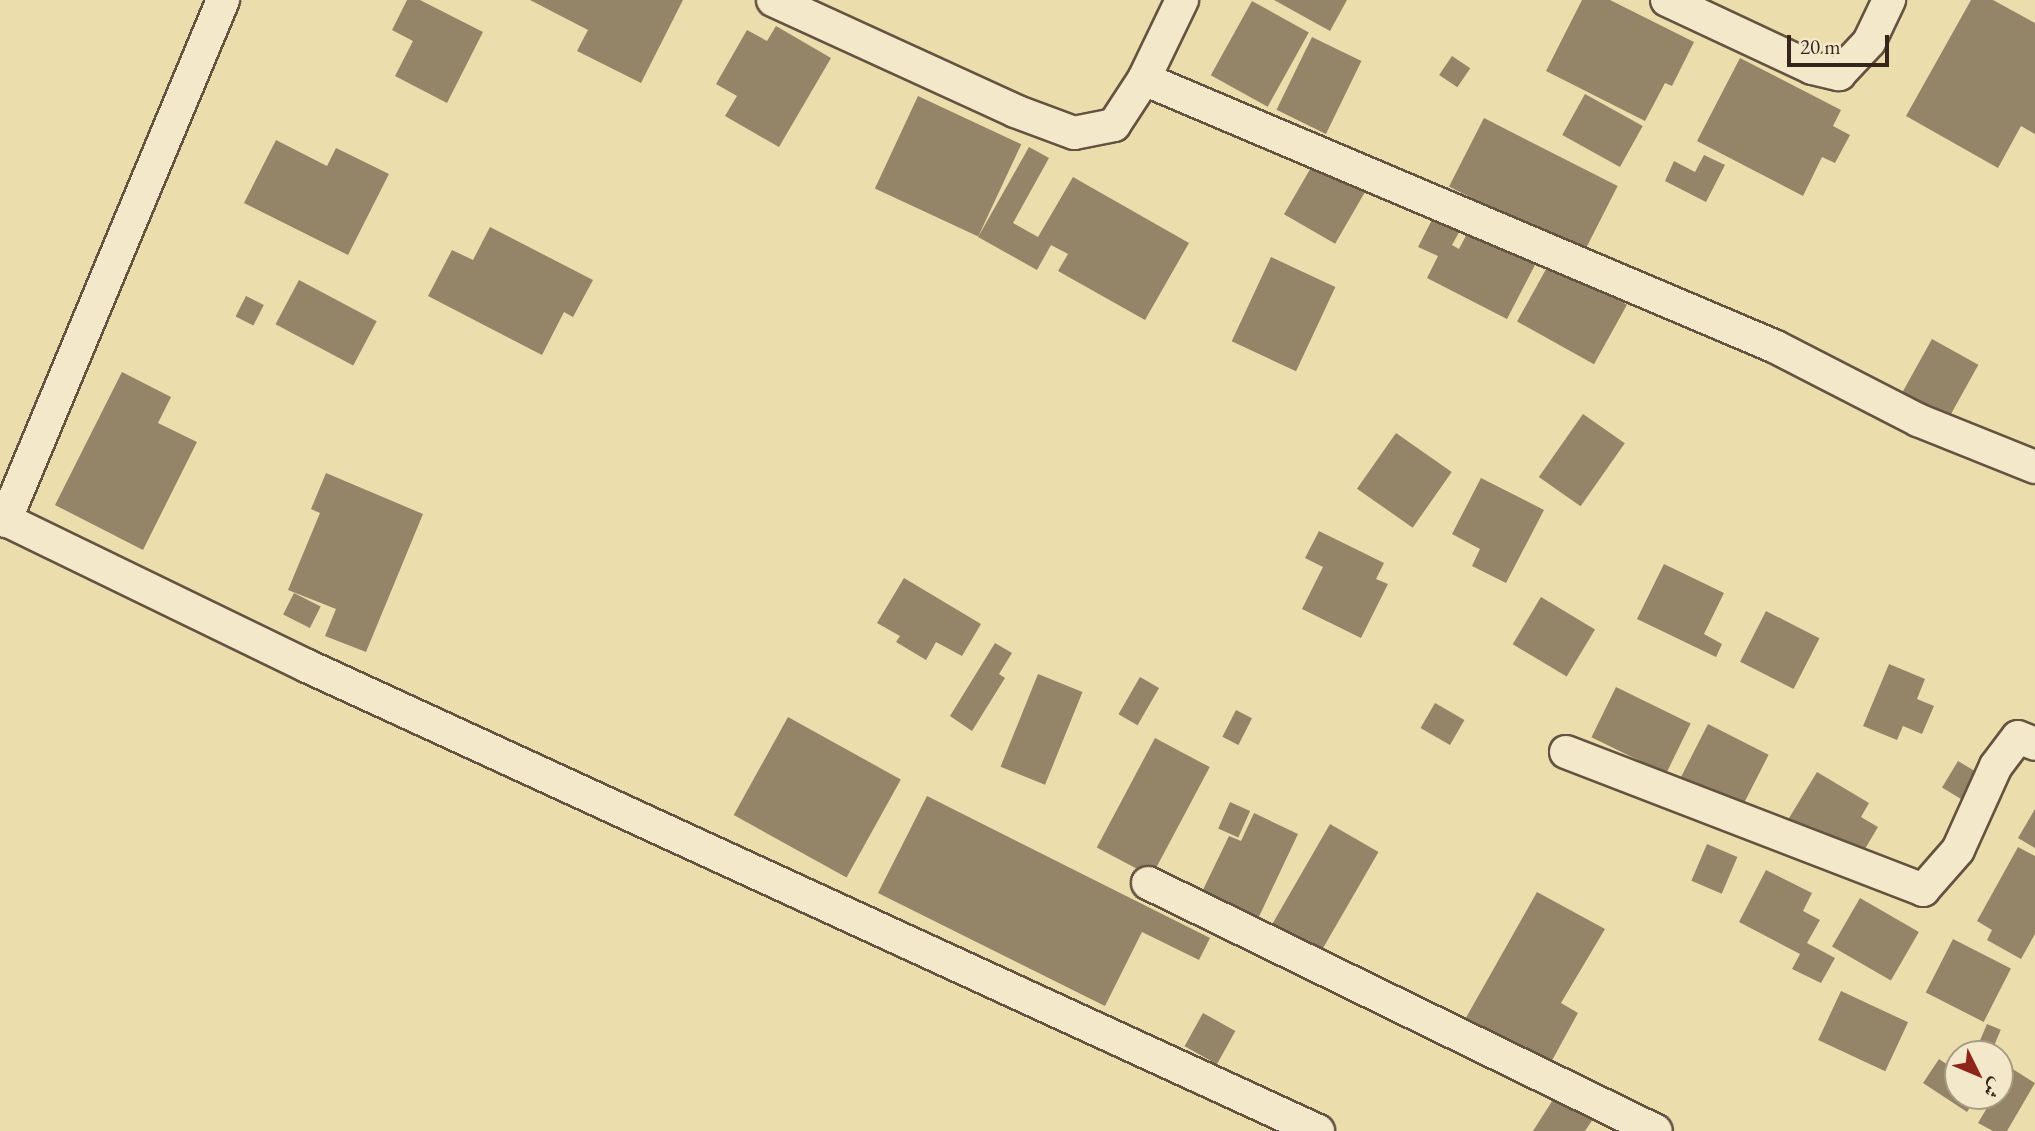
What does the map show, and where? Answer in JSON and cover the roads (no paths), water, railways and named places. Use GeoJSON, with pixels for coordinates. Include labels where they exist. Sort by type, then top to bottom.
{"type":"FeatureCollection","features":[{"type":"Feature","properties":{"kind":"street"},"geometry":{"type":"LineString","coordinates":[[223,0],[2,519],[332,677],[1318,1131]]}},
{"type":"Feature","properties":{"kind":"street"},"geometry":{"type":"LineString","coordinates":[[773,0],[1015,111],[1074,133],[1114,125],[1144,79],[1182,0]]}},
{"type":"Feature","properties":{"kind":"street"},"geometry":{"type":"LineString","coordinates":[[1668,0],[1812,68],[1839,74],[1869,42],[1889,0]]}},
{"type":"Feature","properties":{"kind":"street"},"geometry":{"type":"LineString","coordinates":[[1144,79],[1776,347],[1919,420],[2035,467]]}},
{"type":"Feature","properties":{"kind":"street"},"geometry":{"type":"LineString","coordinates":[[1566,752],[1923,890],[1958,850],[1996,766],[2018,737],[2035,744]]}},
{"type":"Feature","properties":{"kind":"street"},"geometry":{"type":"LineString","coordinates":[[1148,883],[1656,1131]]}}]}
